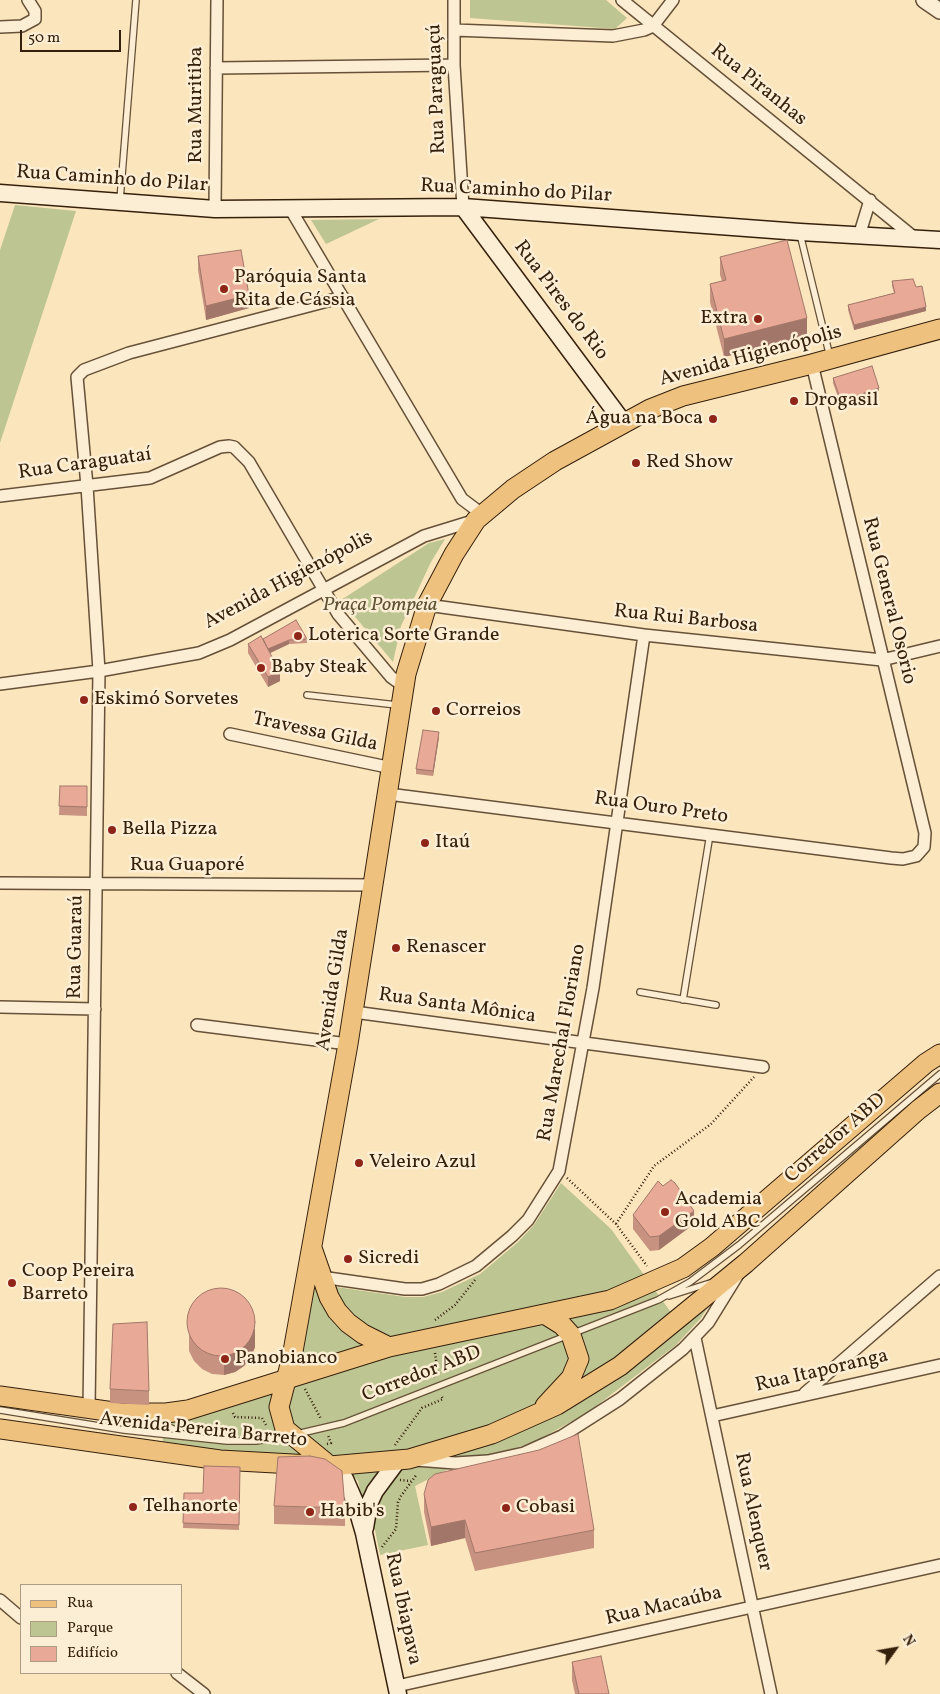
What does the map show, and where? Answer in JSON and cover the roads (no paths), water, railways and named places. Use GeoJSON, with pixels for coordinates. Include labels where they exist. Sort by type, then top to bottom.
{"type":"FeatureCollection","features":[{"type":"Feature","properties":{"kind":"main road","name":"Rua Caminho do Pilar"},"geometry":{"type":"LineString","coordinates":[[2,190],[120,202],[216,209],[291,210],[463,206],[800,232],[940,240]]}},
{"type":"Feature","properties":{"kind":"main road","name":"Rua Pires do Rio"},"geometry":{"type":"LineString","coordinates":[[463,206],[623,422]]}},
{"type":"Feature","properties":{"kind":"main road","name":"Avenida Higienópolis"},"geometry":{"type":"LineString","coordinates":[[478,517],[556,460],[623,422],[683,396],[812,364],[940,329]]}},
{"type":"Feature","properties":{"kind":"main road","name":"Avenida Gilda"},"geometry":{"type":"LineString","coordinates":[[330,1466],[284,1437],[279,1407],[287,1377],[354,1012],[406,674],[427,605],[454,554],[478,517]]}},
{"type":"Feature","properties":{"kind":"main road","name":"Avenida Pereira Barreto"},"geometry":{"type":"LineString","coordinates":[[0,1396],[89,1409],[142,1413],[188,1410],[287,1377],[389,1347],[610,1300],[683,1268],[712,1247],[926,1063],[940,1054]]}},
{"type":"Feature","properties":{"kind":"main road","name":"Avenida Pereira Barreto"},"geometry":{"type":"LineString","coordinates":[[1,1433],[220,1460],[330,1466],[404,1461],[484,1437],[578,1394],[614,1370],[746,1263],[940,1093]]}},
{"type":"Feature","properties":{"kind":"main road"},"geometry":{"type":"LineString","coordinates":[[311,1244],[329,1297],[348,1323],[389,1347]]}},
{"type":"Feature","properties":{"kind":"main road"},"geometry":{"type":"LineString","coordinates":[[537,1414],[577,1368],[579,1360],[571,1335],[562,1324],[546,1315]]}},
{"type":"Feature","properties":{"kind":"main road","name":"Rua Ibiapava"},"geometry":{"type":"LineString","coordinates":[[364,1533],[370,1504],[375,1491],[404,1461]]}},
{"type":"Feature","properties":{"kind":"main road","name":"Rua Ibiapava"},"geometry":{"type":"LineString","coordinates":[[330,1466],[350,1486],[364,1533],[397,1690]]}},
{"type":"Feature","properties":{"kind":"street","name":"Rua Muritiba"},"geometry":{"type":"LineString","coordinates":[[216,0],[216,209]]}},
{"type":"Feature","properties":{"kind":"street","name":"Rua Paraguaçú"},"geometry":{"type":"LineString","coordinates":[[454,0],[454,65],[463,206]]}},
{"type":"Feature","properties":{"kind":"street","name":"Rua Piranhas"},"geometry":{"type":"LineString","coordinates":[[622,0],[918,240]]}},
{"type":"Feature","properties":{"kind":"street"},"geometry":{"type":"LineString","coordinates":[[454,30],[613,36],[637,32],[653,26],[674,0]]}},
{"type":"Feature","properties":{"kind":"street"},"geometry":{"type":"LineString","coordinates":[[924,0],[940,11]]}},
{"type":"Feature","properties":{"kind":"street"},"geometry":{"type":"LineString","coordinates":[[0,27],[22,26],[35,19],[35,11],[29,1]]}},
{"type":"Feature","properties":{"kind":"street"},"geometry":{"type":"LineString","coordinates":[[216,68],[454,65]]}},
{"type":"Feature","properties":{"kind":"street"},"geometry":{"type":"LineString","coordinates":[[859,236],[870,200]]}},
{"type":"Feature","properties":{"kind":"street"},"geometry":{"type":"LineString","coordinates":[[291,210],[462,499],[478,517]]}},
{"type":"Feature","properties":{"kind":"street","name":"Rua Guaraú"},"geometry":{"type":"LineString","coordinates":[[89,1409],[99,671],[88,486],[77,377],[80,372],[129,353],[343,297]]}},
{"type":"Feature","properties":{"kind":"street","name":"Rua General Osorio"},"geometry":{"type":"LineString","coordinates":[[812,364],[925,833],[924,847]]}},
{"type":"Feature","properties":{"kind":"street","name":"Rua Caraguataí"},"geometry":{"type":"LineString","coordinates":[[0,496],[159,476],[209,452],[229,446],[240,452],[249,462],[322,589]]}},
{"type":"Feature","properties":{"kind":"street","name":"Avenida Higienópolis"},"geometry":{"type":"LineString","coordinates":[[0,684],[99,671],[199,653],[230,640],[424,536],[478,517]]}},
{"type":"Feature","properties":{"kind":"street"},"geometry":{"type":"LineString","coordinates":[[322,589],[338,614],[391,677],[403,696]]}},
{"type":"Feature","properties":{"kind":"street","name":"Rua Rui Barbosa"},"geometry":{"type":"LineString","coordinates":[[427,605],[644,635],[882,660],[940,646]]}},
{"type":"Feature","properties":{"kind":"street","name":"Rua Marechal Floriano"},"geometry":{"type":"LineString","coordinates":[[321,1277],[405,1289],[439,1284],[476,1266],[500,1247],[528,1220],[558,1171],[583,1044],[618,822],[644,635]]}},
{"type":"Feature","properties":{"kind":"street","name":"Travessa Gilda"},"geometry":{"type":"LineString","coordinates":[[230,734],[392,768]]}},
{"type":"Feature","properties":{"kind":"street","name":"Rua Ouro Preto"},"geometry":{"type":"LineString","coordinates":[[388,794],[903,859],[916,856],[924,847]]}},
{"type":"Feature","properties":{"kind":"street","name":"Rua Guaporé"},"geometry":{"type":"LineString","coordinates":[[0,883],[373,885]]}},
{"type":"Feature","properties":{"kind":"street"},"geometry":{"type":"LineString","coordinates":[[0,1007],[95,1009]]}},
{"type":"Feature","properties":{"kind":"street","name":"Rua Santa Mônica"},"geometry":{"type":"LineString","coordinates":[[354,1012],[763,1067]]}},
{"type":"Feature","properties":{"kind":"street"},"geometry":{"type":"LineString","coordinates":[[197,1025],[348,1044]]}},
{"type":"Feature","properties":{"kind":"street"},"geometry":{"type":"LineString","coordinates":[[404,1461],[455,1463],[488,1461],[524,1453],[542,1446],[590,1420],[620,1399],[695,1338],[708,1323],[746,1263]]}},
{"type":"Feature","properties":{"kind":"street"},"geometry":{"type":"LineString","coordinates":[[803,1395],[940,1276]]}},
{"type":"Feature","properties":{"kind":"street","name":"Rua Alenquer"},"geometry":{"type":"LineString","coordinates":[[695,1338],[771,1694]]}},
{"type":"Feature","properties":{"kind":"street","name":"Rua Itaporanga"},"geometry":{"type":"LineString","coordinates":[[712,1416],[940,1365]]}},
{"type":"Feature","properties":{"kind":"street","name":"Rua Macaúba"},"geometry":{"type":"LineString","coordinates":[[397,1690],[940,1565]]}},
{"type":"Feature","properties":{"kind":"street"},"geometry":{"type":"LineString","coordinates":[[0,1600],[20,1617]]}},
{"type":"Feature","properties":{"kind":"street"},"geometry":{"type":"LineString","coordinates":[[178,1674],[204,1694]]}},
{"type":"Feature","properties":{"kind":"lane"},"geometry":{"type":"LineString","coordinates":[[120,202],[136,0]]}},
{"type":"Feature","properties":{"kind":"lane"},"geometry":{"type":"LineString","coordinates":[[800,232],[830,359]]}},
{"type":"Feature","properties":{"kind":"lane"},"geometry":{"type":"LineString","coordinates":[[307,695],[403,696]]}},
{"type":"Feature","properties":{"kind":"lane"},"geometry":{"type":"LineString","coordinates":[[683,1000],[710,834]]}},
{"type":"Feature","properties":{"kind":"lane"},"geometry":{"type":"LineString","coordinates":[[640,992],[716,1005]]}},
{"type":"Feature","properties":{"kind":"lane","name":"Corredor ABD"},"geometry":{"type":"LineString","coordinates":[[658,1300],[690,1282],[739,1245],[940,1074]]}},
{"type":"Feature","properties":{"kind":"lane","name":"Corredor ABD"},"geometry":{"type":"LineString","coordinates":[[0,1410],[124,1430],[189,1437],[237,1441],[284,1437],[344,1423],[658,1300],[728,1278]]}},
{"type":"Feature","properties":{"kind":"lane","name":"Corredor ABD"},"geometry":{"type":"LineString","coordinates":[[142,1413],[189,1437]]}},
{"type":"Feature","properties":{"kind":"place","name":"Paróquia Santa Rita de Cássia"},"geometry":{"type":"Point","coordinates":[224,289]}},
{"type":"Feature","properties":{"kind":"place","name":"Extra"},"geometry":{"type":"Point","coordinates":[758,319]}},
{"type":"Feature","properties":{"kind":"place","name":"Drogasil"},"geometry":{"type":"Point","coordinates":[794,401]}},
{"type":"Feature","properties":{"kind":"place","name":"Água na Boca"},"geometry":{"type":"Point","coordinates":[713,419]}},
{"type":"Feature","properties":{"kind":"place","name":"Red Show"},"geometry":{"type":"Point","coordinates":[636,463]}},
{"type":"Feature","properties":{"kind":"place","name":"Loterica Sorte Grande"},"geometry":{"type":"Point","coordinates":[298,636]}},
{"type":"Feature","properties":{"kind":"place","name":"Baby Steak"},"geometry":{"type":"Point","coordinates":[261,668]}},
{"type":"Feature","properties":{"kind":"place","name":"Eskimó Sorvetes"},"geometry":{"type":"Point","coordinates":[84,700]}},
{"type":"Feature","properties":{"kind":"place","name":"Correios"},"geometry":{"type":"Point","coordinates":[436,711]}},
{"type":"Feature","properties":{"kind":"place","name":"Bella Pizza"},"geometry":{"type":"Point","coordinates":[112,830]}},
{"type":"Feature","properties":{"kind":"place","name":"Itaú"},"geometry":{"type":"Point","coordinates":[425,843]}},
{"type":"Feature","properties":{"kind":"place","name":"Renascer"},"geometry":{"type":"Point","coordinates":[396,948]}},
{"type":"Feature","properties":{"kind":"place","name":"Veleiro Azul"},"geometry":{"type":"Point","coordinates":[359,1163]}},
{"type":"Feature","properties":{"kind":"place","name":"Academia Gold ABC"},"geometry":{"type":"Point","coordinates":[665,1212]}},
{"type":"Feature","properties":{"kind":"place","name":"Sicredi"},"geometry":{"type":"Point","coordinates":[348,1259]}},
{"type":"Feature","properties":{"kind":"place","name":"Coop Pereira Barreto"},"geometry":{"type":"Point","coordinates":[12,1283]}},
{"type":"Feature","properties":{"kind":"place","name":"Panobianco"},"geometry":{"type":"Point","coordinates":[225,1359]}},
{"type":"Feature","properties":{"kind":"place","name":"Telhanorte"},"geometry":{"type":"Point","coordinates":[133,1507]}},
{"type":"Feature","properties":{"kind":"place","name":"Cobasi"},"geometry":{"type":"Point","coordinates":[506,1508]}},
{"type":"Feature","properties":{"kind":"place","name":"Habib's"},"geometry":{"type":"Point","coordinates":[310,1512]}},
{"type":"Feature","properties":{"kind":"park label","name":"Praça Pompeia"},"geometry":{"type":"Point","coordinates":[380,606]}}]}
